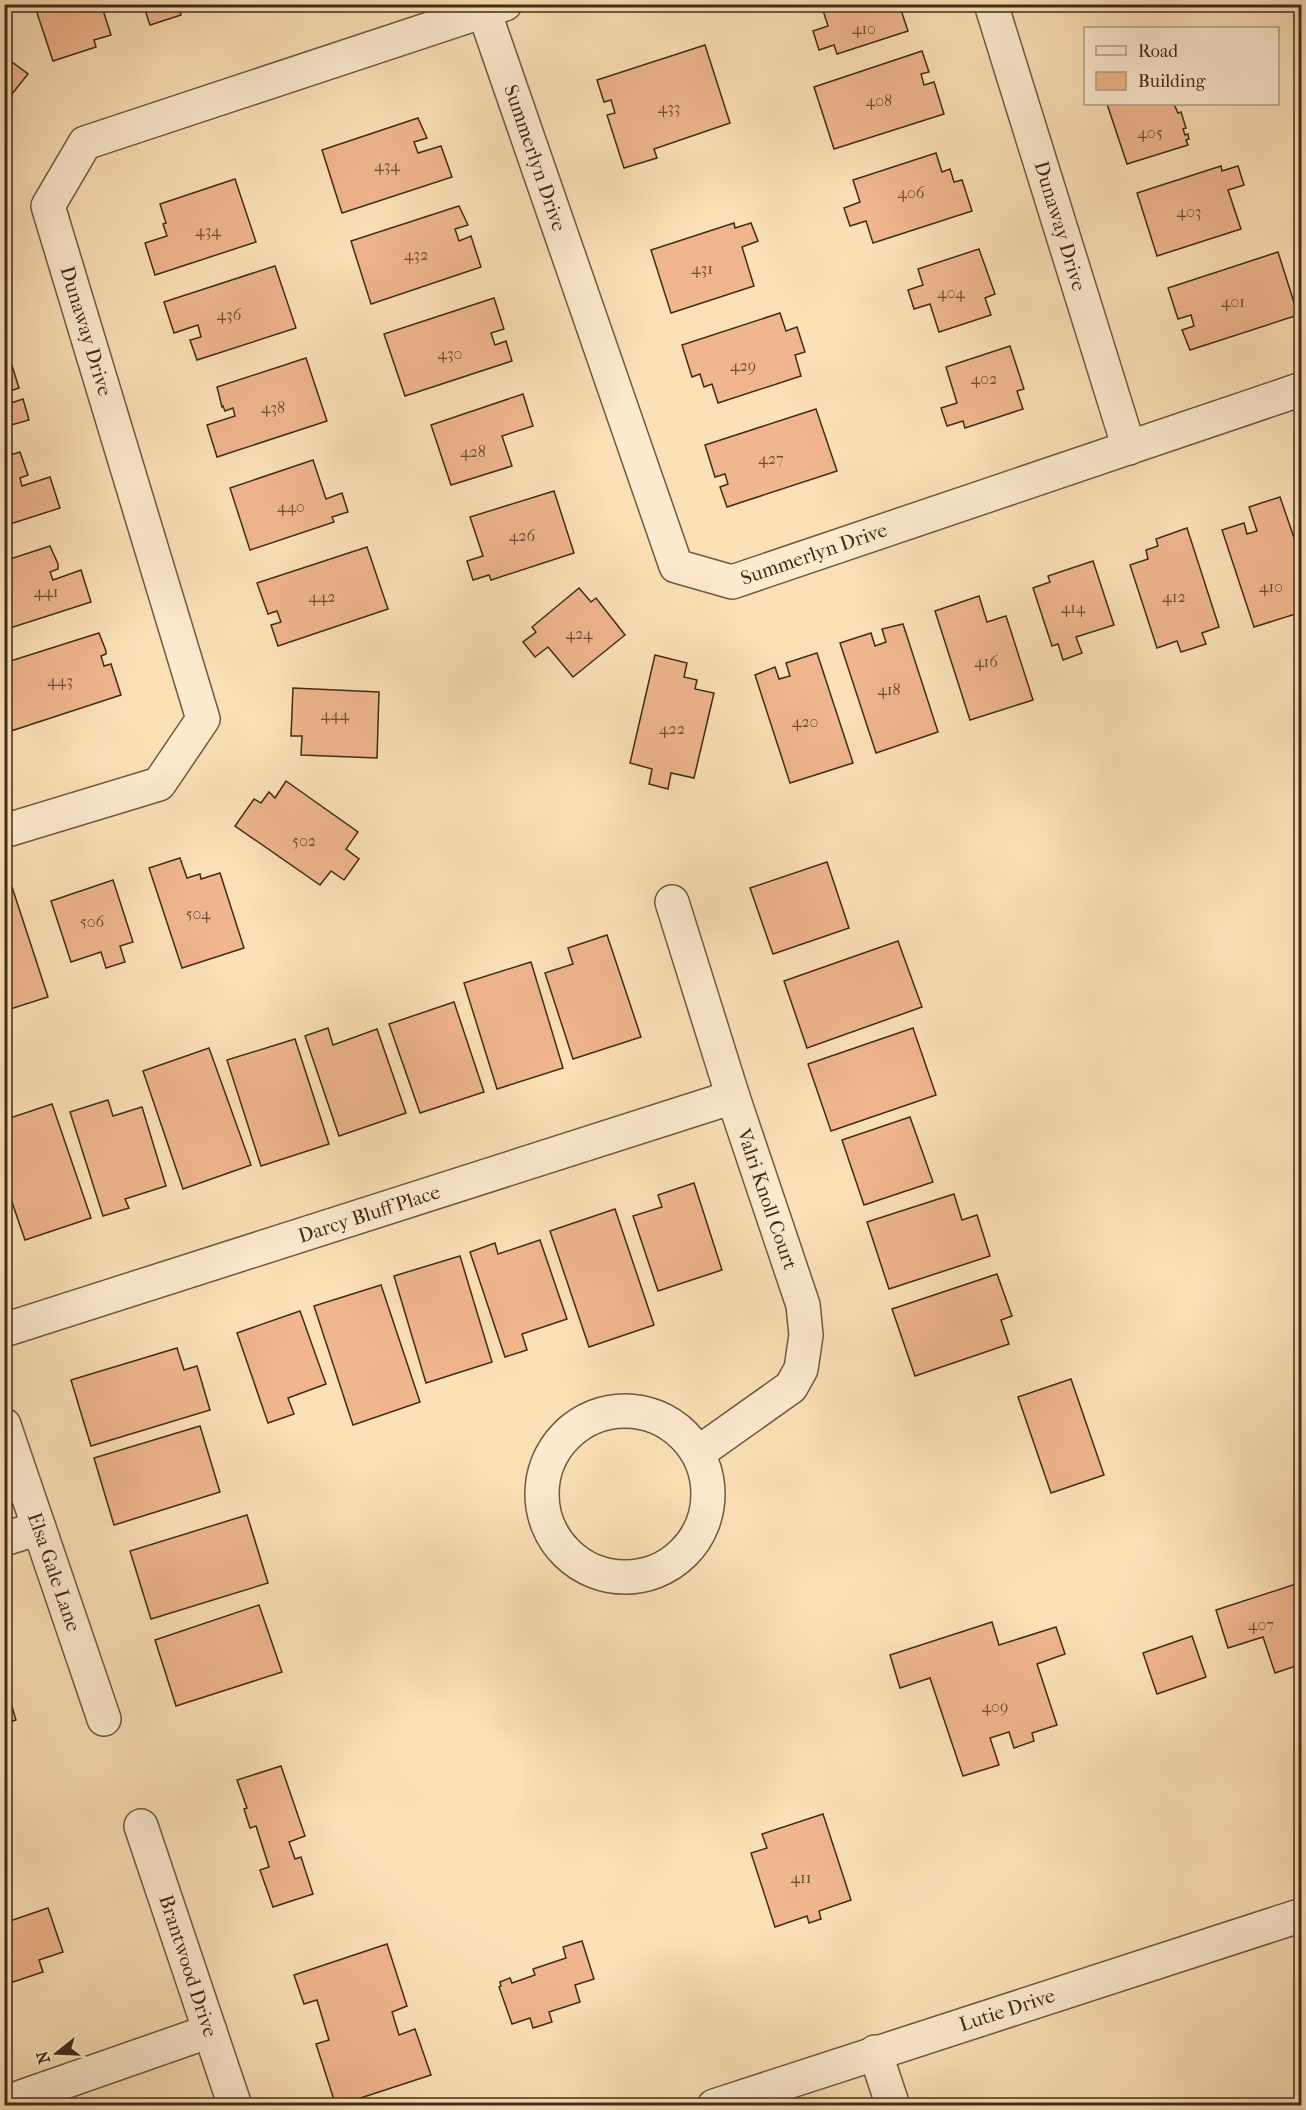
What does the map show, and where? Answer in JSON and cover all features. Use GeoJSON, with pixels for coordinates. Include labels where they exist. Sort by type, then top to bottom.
{"type":"FeatureCollection","features":[{"type":"Feature","properties":{"kind":"street","name":"Dunaway Drive"},"geometry":{"type":"LineString","coordinates":[[991,4],[1129,447]]}},
{"type":"Feature","properties":{"kind":"street","name":"Dunaway Drive"},"geometry":{"type":"LineString","coordinates":[[4,831],[159,784],[203,719],[48,206],[86,143],[494,8]]}},
{"type":"Feature","properties":{"kind":"street","name":"Summerlyn Drive"},"geometry":{"type":"LineString","coordinates":[[494,8],[676,566],[732,582],[1302,389]]}},
{"type":"Feature","properties":{"kind":"street","name":"Valri Knoll Court"},"geometry":{"type":"LineString","coordinates":[[672,902],[732,1097],[803,1305],[806,1335],[801,1369],[791,1387],[698,1453]]}},
{"type":"Feature","properties":{"kind":"street","name":"Darcy Bluff Place"},"geometry":{"type":"LineString","coordinates":[[4,1330],[732,1097]]}},
{"type":"Feature","properties":{"kind":"street"},"geometry":{"type":"LineString","coordinates":[[630,1410],[657,1417],[680,1431],[698,1453],[706,1479],[707,1506],[699,1532],[683,1554],[661,1569],[634,1577],[608,1575],[582,1565],[561,1548],[547,1524],[542,1497],[545,1469],[557,1444],[578,1425],[602,1413],[630,1410]]}},
{"type":"Feature","properties":{"kind":"street","name":"Elsa Gale Lane"},"geometry":{"type":"LineString","coordinates":[[4,1425],[104,1719]]}},
{"type":"Feature","properties":{"kind":"street"},"geometry":{"type":"LineString","coordinates":[[4,1539],[39,1528]]}},
{"type":"Feature","properties":{"kind":"street","name":"Brantwood Drive"},"geometry":{"type":"LineString","coordinates":[[141,1826],[235,2106]]}},
{"type":"Feature","properties":{"kind":"street","name":"Lutie Drive"},"geometry":{"type":"LineString","coordinates":[[714,2106],[1302,1915]]}},
{"type":"Feature","properties":{"kind":"street"},"geometry":{"type":"LineString","coordinates":[[4,2103],[210,2031]]}},
{"type":"Feature","properties":{"kind":"street"},"geometry":{"type":"LineString","coordinates":[[875,2052],[893,2106]]}},
{"type":"Feature","properties":{"kind":"building"},"geometry":{"type":"Polygon","coordinates":[[[34,4],[101,4],[111,35],[94,40],[96,47],[53,61],[34,4]]]}},
{"type":"Feature","properties":{"kind":"building"},"geometry":{"type":"Polygon","coordinates":[[[143,4],[178,4],[181,15],[150,25],[143,4]]]}},
{"type":"Feature","properties":{"kind":"building"},"geometry":{"type":"Polygon","coordinates":[[[821,4],[899,4],[908,31],[837,54],[834,45],[819,50],[813,31],[828,26],[821,4]]]}},
{"type":"Feature","properties":{"kind":"building"},"geometry":{"type":"Polygon","coordinates":[[[705,45],[730,123],[654,149],[657,158],[624,168],[607,115],[615,113],[611,100],[604,102],[597,80],[705,45]]]}},
{"type":"Feature","properties":{"kind":"building"},"geometry":{"type":"Polygon","coordinates":[[[922,51],[929,72],[921,74],[924,85],[934,82],[944,114],[834,149],[814,87],[922,51]]]}},
{"type":"Feature","properties":{"kind":"building"},"geometry":{"type":"Polygon","coordinates":[[[4,56],[28,74],[4,104],[4,56]]]}},
{"type":"Feature","properties":{"kind":"building"},"geometry":{"type":"Polygon","coordinates":[[[1107,105],[1174,105],[1178,113],[1181,112],[1186,128],[1183,129],[1185,135],[1188,134],[1189,139],[1186,140],[1188,145],[1127,164],[1107,105]]]}},
{"type":"Feature","properties":{"kind":"building"},"geometry":{"type":"Polygon","coordinates":[[[418,118],[427,138],[414,142],[418,153],[441,146],[452,177],[342,213],[322,150],[418,118]]]}},
{"type":"Feature","properties":{"kind":"building"},"geometry":{"type":"Polygon","coordinates":[[[936,153],[942,172],[950,169],[954,182],[962,180],[972,211],[873,243],[866,221],[850,226],[844,208],[860,202],[853,180],[936,153]]]}},
{"type":"Feature","properties":{"kind":"building"},"geometry":{"type":"Polygon","coordinates":[[[1221,166],[1222,171],[1238,166],[1244,185],[1228,190],[1241,229],[1157,256],[1137,193],[1221,166]]]}},
{"type":"Feature","properties":{"kind":"building"},"geometry":{"type":"Polygon","coordinates":[[[235,179],[256,242],[155,275],[145,243],[167,236],[163,224],[166,223],[160,204],[235,179]]]}},
{"type":"Feature","properties":{"kind":"building"},"geometry":{"type":"Polygon","coordinates":[[[459,206],[468,225],[455,229],[459,241],[471,236],[481,267],[371,304],[351,241],[459,206]]]}},
{"type":"Feature","properties":{"kind":"building"},"geometry":{"type":"Polygon","coordinates":[[[734,223],[735,228],[751,223],[758,241],[742,247],[754,286],[671,313],[651,250],[734,223]]]}},
{"type":"Feature","properties":{"kind":"building"},"geometry":{"type":"Polygon","coordinates":[[[979,249],[995,294],[985,298],[991,315],[939,332],[930,304],[914,309],[908,290],[923,285],[918,269],[979,249]]]}},
{"type":"Feature","properties":{"kind":"building"},"geometry":{"type":"Polygon","coordinates":[[[1278,252],[1298,315],[1190,350],[1182,330],[1194,326],[1191,315],[1178,319],[1168,288],[1278,252]]]}},
{"type":"Feature","properties":{"kind":"building"},"geometry":{"type":"Polygon","coordinates":[[[275,266],[296,328],[197,360],[190,340],[201,337],[198,325],[174,333],[164,302],[275,266]]]}},
{"type":"Feature","properties":{"kind":"building"},"geometry":{"type":"Polygon","coordinates":[[[494,298],[504,329],[491,333],[495,345],[506,341],[512,361],[405,396],[384,334],[494,298]]]}},
{"type":"Feature","properties":{"kind":"building"},"geometry":{"type":"Polygon","coordinates":[[[780,313],[786,331],[797,327],[805,352],[795,355],[801,376],[718,403],[712,384],[704,387],[700,374],[692,377],[682,345],[780,313]]]}},
{"type":"Feature","properties":{"kind":"building"},"geometry":{"type":"Polygon","coordinates":[[[1010,346],[1024,389],[1017,391],[1023,409],[965,428],[963,421],[947,426],[941,408],[957,403],[946,367],[1010,346]]]}},
{"type":"Feature","properties":{"kind":"building"},"geometry":{"type":"Polygon","coordinates":[[[9,356],[19,388],[7,392],[11,403],[23,399],[29,420],[4,427],[4,358],[9,356]]]}},
{"type":"Feature","properties":{"kind":"building"},"geometry":{"type":"Polygon","coordinates":[[[306,358],[327,421],[217,457],[207,425],[235,416],[233,408],[225,411],[222,407],[217,387],[306,358]]]}},
{"type":"Feature","properties":{"kind":"building"},"geometry":{"type":"Polygon","coordinates":[[[523,394],[533,426],[502,436],[512,466],[451,485],[431,425],[523,394]]]}},
{"type":"Feature","properties":{"kind":"building"},"geometry":{"type":"Polygon","coordinates":[[[816,409],[837,471],[727,507],[720,487],[728,484],[725,474],[715,477],[705,445],[816,409]]]}},
{"type":"Feature","properties":{"kind":"building"},"geometry":{"type":"Polygon","coordinates":[[[20,452],[28,475],[20,478],[22,486],[50,477],[60,508],[4,526],[4,457],[20,452]]]}},
{"type":"Feature","properties":{"kind":"building"},"geometry":{"type":"Polygon","coordinates":[[[313,460],[326,499],[342,493],[348,512],[332,517],[334,522],[250,550],[230,488],[313,460]]]}},
{"type":"Feature","properties":{"kind":"building"},"geometry":{"type":"Polygon","coordinates":[[[554,491],[574,553],[491,580],[489,575],[473,580],[467,561],[483,556],[470,517],[554,491]]]}},
{"type":"Feature","properties":{"kind":"building"},"geometry":{"type":"Polygon","coordinates":[[[1280,497],[1302,561],[1302,612],[1254,627],[1222,530],[1244,523],[1247,534],[1257,531],[1249,507],[1280,497]]]}},
{"type":"Feature","properties":{"kind":"building"},"geometry":{"type":"Polygon","coordinates":[[[1187,528],[1219,627],[1202,633],[1206,644],[1181,652],[1177,641],[1157,648],[1130,565],[1148,559],[1146,550],[1158,546],[1156,539],[1187,528]]]}},
{"type":"Feature","properties":{"kind":"building"},"geometry":{"type":"Polygon","coordinates":[[[50,546],[58,564],[58,569],[50,572],[53,580],[81,570],[91,602],[4,630],[4,561],[50,546]]]}},
{"type":"Feature","properties":{"kind":"building"},"geometry":{"type":"Polygon","coordinates":[[[367,547],[388,609],[278,646],[271,625],[281,622],[277,611],[268,614],[257,583],[367,547]]]}},
{"type":"Feature","properties":{"kind":"building"},"geometry":{"type":"Polygon","coordinates":[[[1093,561],[1114,625],[1076,637],[1082,653],[1063,660],[1058,644],[1052,646],[1033,588],[1050,582],[1048,576],[1093,561]]]}},
{"type":"Feature","properties":{"kind":"building"},"geometry":{"type":"Polygon","coordinates":[[[579,588],[591,602],[596,598],[625,635],[573,677],[548,647],[535,657],[523,642],[536,632],[532,627],[579,588]]]}},
{"type":"Feature","properties":{"kind":"building"},"geometry":{"type":"Polygon","coordinates":[[[979,596],[987,622],[1006,616],[1033,700],[970,720],[935,611],[979,596]]]}},
{"type":"Feature","properties":{"kind":"building"},"geometry":{"type":"Polygon","coordinates":[[[903,624],[938,732],[876,753],[840,643],[871,633],[875,646],[886,642],[882,629],[903,624]]]}},
{"type":"Feature","properties":{"kind":"building"},"geometry":{"type":"Polygon","coordinates":[[[99,633],[106,651],[106,654],[101,656],[104,666],[111,664],[121,695],[11,731],[4,710],[4,663],[99,633]]]}},
{"type":"Feature","properties":{"kind":"building"},"geometry":{"type":"Polygon","coordinates":[[[817,653],[853,763],[790,783],[755,675],[775,667],[779,679],[790,676],[786,663],[817,653]]]}},
{"type":"Feature","properties":{"kind":"building"},"geometry":{"type":"Polygon","coordinates":[[[655,655],[687,663],[684,677],[697,680],[695,689],[714,693],[694,778],[671,773],[668,789],[649,784],[652,769],[630,763],[655,655]]]}},
{"type":"Feature","properties":{"kind":"building"},"geometry":{"type":"Polygon","coordinates":[[[293,688],[379,692],[377,758],[301,755],[302,736],[291,736],[293,688]]]}},
{"type":"Feature","properties":{"kind":"building"},"geometry":{"type":"Polygon","coordinates":[[[286,781],[358,832],[346,849],[359,859],[344,880],[331,871],[320,885],[235,826],[254,799],[261,803],[269,792],[275,798],[286,781]]]}},
{"type":"Feature","properties":{"kind":"building"},"geometry":{"type":"Polygon","coordinates":[[[180,858],[187,878],[200,874],[201,879],[220,873],[244,948],[182,968],[149,868],[180,858]]]}},
{"type":"Feature","properties":{"kind":"building"},"geometry":{"type":"Polygon","coordinates":[[[827,862],[849,928],[773,954],[750,888],[827,862]]]}},
{"type":"Feature","properties":{"kind":"building"},"geometry":{"type":"Polygon","coordinates":[[[113,880],[133,942],[120,946],[125,962],[106,968],[101,952],[71,962],[51,901],[113,880]]]}},
{"type":"Feature","properties":{"kind":"building"},"geometry":{"type":"Polygon","coordinates":[[[12,887],[48,997],[4,1011],[4,890],[12,887]]]}},
{"type":"Feature","properties":{"kind":"building"},"geometry":{"type":"Polygon","coordinates":[[[607,935],[641,1037],[573,1059],[545,973],[573,964],[568,948],[607,935]]]}},
{"type":"Feature","properties":{"kind":"building"},"geometry":{"type":"Polygon","coordinates":[[[898,941],[922,1007],[807,1048],[784,981],[898,941]]]}},
{"type":"Feature","properties":{"kind":"building"},"geometry":{"type":"Polygon","coordinates":[[[531,962],[563,1068],[497,1089],[464,983],[531,962]]]}},
{"type":"Feature","properties":{"kind":"building"},"geometry":{"type":"Polygon","coordinates":[[[454,1002],[484,1092],[420,1113],[389,1024],[454,1002]]]}},
{"type":"Feature","properties":{"kind":"building"},"geometry":{"type":"Polygon","coordinates":[[[328,1028],[333,1045],[377,1029],[406,1113],[339,1136],[305,1036],[328,1028]]]}},
{"type":"Feature","properties":{"kind":"building"},"geometry":{"type":"Polygon","coordinates":[[[913,1028],[936,1095],[831,1131],[808,1064],[913,1028]]]}},
{"type":"Feature","properties":{"kind":"building"},"geometry":{"type":"Polygon","coordinates":[[[295,1039],[329,1144],[261,1166],[227,1060],[295,1039]]]}},
{"type":"Feature","properties":{"kind":"building"},"geometry":{"type":"Polygon","coordinates":[[[209,1048],[251,1165],[183,1189],[143,1071],[209,1048]]]}},
{"type":"Feature","properties":{"kind":"building"},"geometry":{"type":"Polygon","coordinates":[[[108,1100],[113,1116],[142,1107],[166,1186],[125,1199],[129,1208],[103,1216],[70,1112],[108,1100]]]}},
{"type":"Feature","properties":{"kind":"building"},"geometry":{"type":"Polygon","coordinates":[[[52,1104],[91,1218],[25,1240],[4,1179],[4,1120],[52,1104]]]}},
{"type":"Feature","properties":{"kind":"building"},"geometry":{"type":"Polygon","coordinates":[[[910,1117],[933,1182],[864,1205],[842,1140],[910,1117]]]}},
{"type":"Feature","properties":{"kind":"building"},"geometry":{"type":"Polygon","coordinates":[[[694,1183],[722,1270],[658,1291],[633,1216],[662,1207],[658,1195],[694,1183]]]}},
{"type":"Feature","properties":{"kind":"building"},"geometry":{"type":"Polygon","coordinates":[[[954,1194],[962,1220],[977,1215],[990,1256],[889,1289],[867,1222],[954,1194]]]}},
{"type":"Feature","properties":{"kind":"building"},"geometry":{"type":"Polygon","coordinates":[[[615,1209],[654,1325],[589,1347],[550,1231],[615,1209]]]}},
{"type":"Feature","properties":{"kind":"building"},"geometry":{"type":"Polygon","coordinates":[[[540,1240],[567,1319],[522,1334],[527,1350],[505,1357],[470,1252],[495,1243],[498,1254],[540,1240]]]}},
{"type":"Feature","properties":{"kind":"building"},"geometry":{"type":"Polygon","coordinates":[[[460,1256],[492,1362],[426,1383],[394,1276],[460,1256]]]}},
{"type":"Feature","properties":{"kind":"building"},"geometry":{"type":"Polygon","coordinates":[[[997,1274],[1012,1316],[1001,1320],[1009,1344],[915,1376],[892,1309],[997,1274]]]}},
{"type":"Feature","properties":{"kind":"building"},"geometry":{"type":"Polygon","coordinates":[[[381,1285],[420,1402],[353,1425],[314,1306],[381,1285]]]}},
{"type":"Feature","properties":{"kind":"building"},"geometry":{"type":"Polygon","coordinates":[[[300,1311],[326,1384],[288,1398],[294,1414],[268,1423],[237,1333],[300,1311]]]}},
{"type":"Feature","properties":{"kind":"building"},"geometry":{"type":"Polygon","coordinates":[[[177,1348],[184,1370],[197,1366],[210,1410],[91,1446],[71,1380],[177,1348]]]}},
{"type":"Feature","properties":{"kind":"building"},"geometry":{"type":"Polygon","coordinates":[[[1071,1379],[1104,1475],[1051,1493],[1018,1397],[1071,1379]]]}},
{"type":"Feature","properties":{"kind":"building"},"geometry":{"type":"Polygon","coordinates":[[[200,1426],[220,1492],[114,1525],[94,1458],[200,1426]]]}},
{"type":"Feature","properties":{"kind":"building"},"geometry":{"type":"Polygon","coordinates":[[[247,1515],[268,1583],[151,1619],[130,1551],[247,1515]]]}},
{"type":"Feature","properties":{"kind":"building"},"geometry":{"type":"Polygon","coordinates":[[[1296,1584],[1302,1602],[1302,1664],[1275,1673],[1263,1637],[1228,1648],[1216,1610],[1296,1584]]]}},
{"type":"Feature","properties":{"kind":"building"},"geometry":{"type":"Polygon","coordinates":[[[259,1605],[282,1672],[176,1706],[155,1640],[259,1605]]]}},
{"type":"Feature","properties":{"kind":"building"},"geometry":{"type":"Polygon","coordinates":[[[992,1622],[999,1645],[1056,1627],[1065,1654],[1037,1664],[1057,1725],[1032,1733],[1034,1741],[1014,1748],[1009,1732],[990,1738],[999,1765],[963,1776],[930,1678],[900,1688],[890,1655],[992,1622]]]}},
{"type":"Feature","properties":{"kind":"building"},"geometry":{"type":"Polygon","coordinates":[[[1192,1636],[1206,1677],[1157,1694],[1143,1653],[1192,1636]]]}},
{"type":"Feature","properties":{"kind":"building"},"geometry":{"type":"Polygon","coordinates":[[[4,1680],[16,1720],[4,1724],[4,1680]]]}},
{"type":"Feature","properties":{"kind":"building"},"geometry":{"type":"Polygon","coordinates":[[[281,1766],[305,1836],[289,1842],[295,1859],[301,1857],[313,1894],[273,1907],[260,1870],[269,1867],[256,1826],[250,1828],[244,1809],[247,1808],[237,1780],[281,1766]]]}},
{"type":"Feature","properties":{"kind":"building"},"geometry":{"type":"Polygon","coordinates":[[[823,1814],[851,1900],[819,1911],[821,1919],[809,1923],[807,1916],[775,1927],[751,1853],[767,1848],[762,1834],[823,1814]]]}},
{"type":"Feature","properties":{"kind":"building"},"geometry":{"type":"Polygon","coordinates":[[[48,1908],[63,1952],[39,1960],[43,1972],[4,1985],[4,1923],[48,1908]]]}},
{"type":"Feature","properties":{"kind":"building"},"geometry":{"type":"Polygon","coordinates":[[[582,1941],[594,1979],[575,1985],[580,2002],[549,2012],[552,2022],[533,2028],[530,2018],[512,2024],[499,1987],[500,1982],[510,1978],[512,1983],[535,1975],[533,1969],[566,1958],[563,1947],[582,1941]]]}},
{"type":"Feature","properties":{"kind":"building"},"geometry":{"type":"Polygon","coordinates":[[[387,1944],[407,2006],[392,2012],[399,2035],[415,2029],[431,2075],[336,2106],[316,2044],[329,2040],[317,2000],[304,2004],[294,1975],[387,1944]]]}}]}
